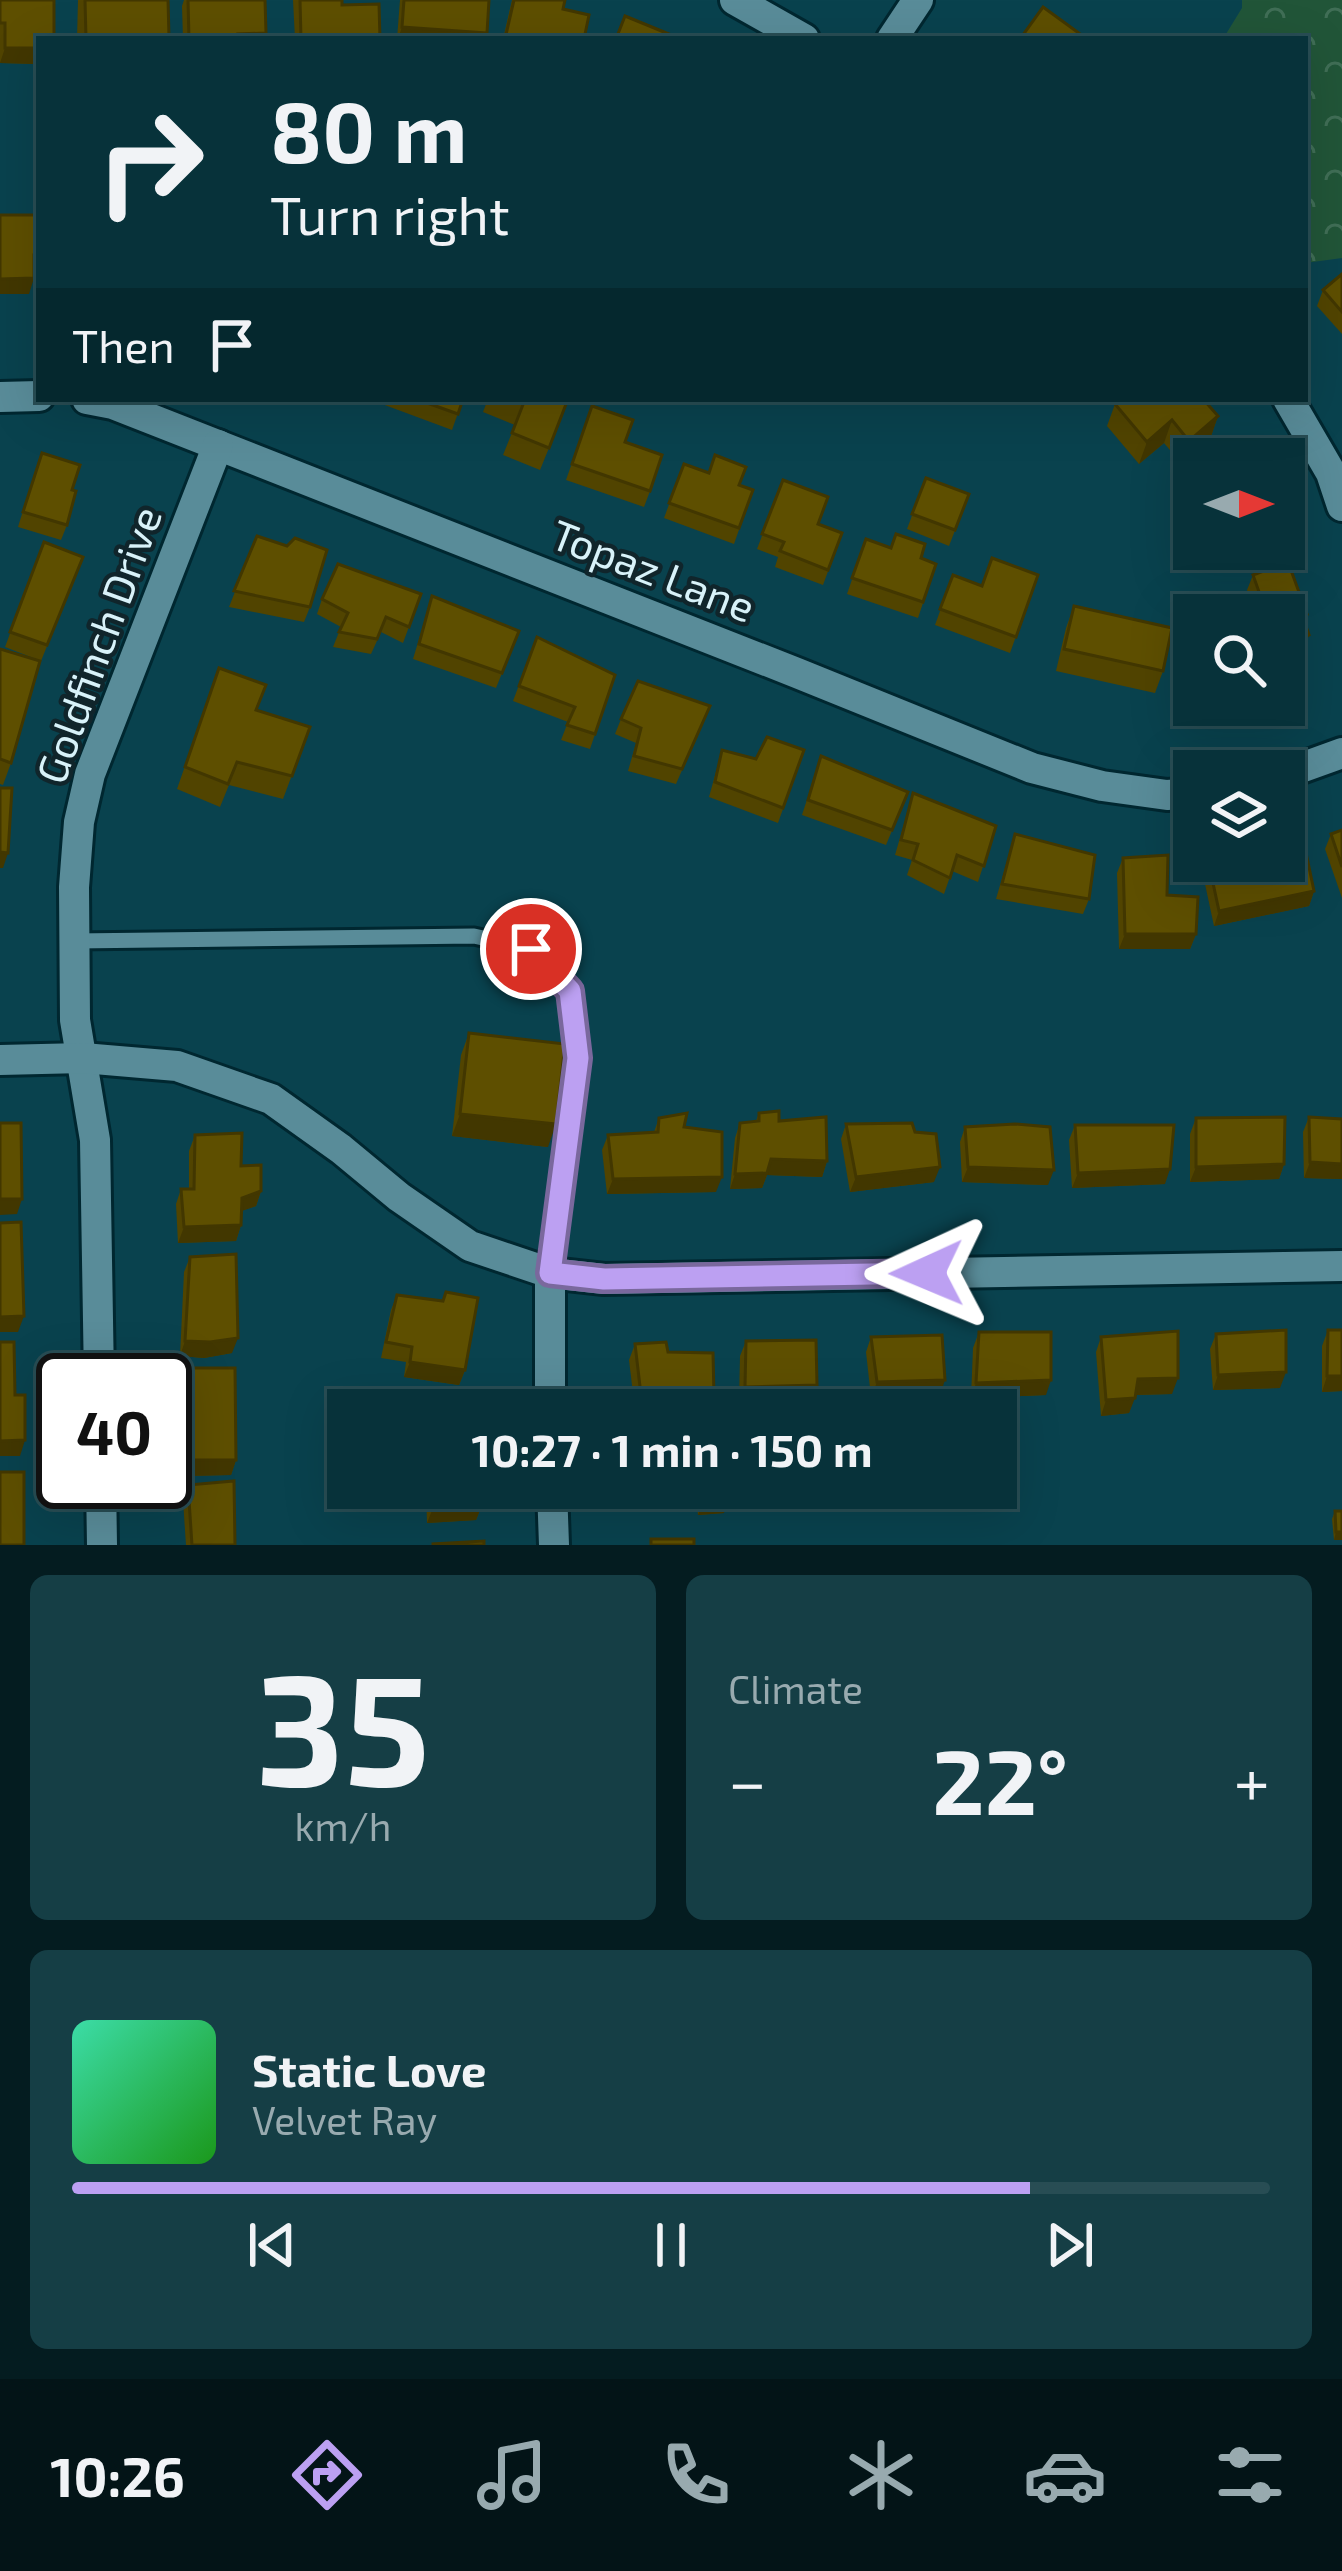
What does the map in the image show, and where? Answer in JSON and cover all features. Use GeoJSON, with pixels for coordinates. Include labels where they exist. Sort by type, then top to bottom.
{"type":"FeatureCollection","features":[{"type":"Feature","properties":{"kind":"street"},"geometry":{"type":"LineString","coordinates":[[735,0],[798,36]]}},
{"type":"Feature","properties":{"kind":"street"},"geometry":{"type":"LineString","coordinates":[[894,36],[917,0]]}},
{"type":"Feature","properties":{"kind":"street"},"geometry":{"type":"LineString","coordinates":[[0,397],[36,397]]}},
{"type":"Feature","properties":{"kind":"street","name":"Topaz Lane"},"geometry":{"type":"LineString","coordinates":[[102,402],[1032,768],[1102,786],[1173,795]]}},
{"type":"Feature","properties":{"kind":"street"},"geometry":{"type":"LineString","coordinates":[[1290,402],[1331,473],[1342,506]]}},
{"type":"Feature","properties":{"kind":"street","name":"Goldfinch Drive"},"geometry":{"type":"LineString","coordinates":[[99,1353],[95,1140],[75,1020],[74,887],[79,822],[90,774],[218,445]]}},
{"type":"Feature","properties":{"kind":"street"},"geometry":{"type":"LineString","coordinates":[[1305,766],[1342,753]]}},
{"type":"Feature","properties":{"kind":"street"},"geometry":{"type":"LineString","coordinates":[[0,1060],[83,1058],[177,1066],[272,1099],[470,1246],[550,1273],[604,1279],[1342,1266]]}},
{"type":"Feature","properties":{"kind":"street"},"geometry":{"type":"LineString","coordinates":[[550,1273],[550,1389]]}},
{"type":"Feature","properties":{"kind":"street"},"geometry":{"type":"LineString","coordinates":[[101,1509],[102,1545]]}},
{"type":"Feature","properties":{"kind":"street"},"geometry":{"type":"LineString","coordinates":[[553,1509],[554,1545]]}},
{"type":"Feature","properties":{"kind":"lane"},"geometry":{"type":"LineString","coordinates":[[74,941],[474,936],[531,949],[570,991],[578,1058],[550,1273]]}},
{"type":"Feature","properties":{"kind":"green space"},"geometry":{"type":"Polygon","coordinates":[[[1242,0],[1342,0],[1342,258],[1308,263],[1308,36],[1225,36],[1242,0]]]}},
{"type":"Feature","properties":{"kind":"building"},"geometry":{"type":"Polygon","coordinates":[[[0,0],[54,0],[54,36],[36,36],[36,48],[5,48],[5,23],[0,23],[0,0]]]}},
{"type":"Feature","properties":{"kind":"building"},"geometry":{"type":"Polygon","coordinates":[[[85,0],[168,0],[169,36],[86,36],[85,0]]]}},
{"type":"Feature","properties":{"kind":"building"},"geometry":{"type":"Polygon","coordinates":[[[188,0],[265,0],[266,33],[189,36],[188,0]]]}},
{"type":"Feature","properties":{"kind":"building"},"geometry":{"type":"Polygon","coordinates":[[[300,0],[379,4],[380,36],[301,36],[300,0]]]}},
{"type":"Feature","properties":{"kind":"building"},"geometry":{"type":"Polygon","coordinates":[[[404,0],[489,0],[487,33],[402,27],[404,0]]]}},
{"type":"Feature","properties":{"kind":"building"},"geometry":{"type":"Polygon","coordinates":[[[514,0],[565,0],[563,9],[589,15],[585,36],[506,36],[514,0]]]}},
{"type":"Feature","properties":{"kind":"building"},"geometry":{"type":"Polygon","coordinates":[[[1043,7],[1083,36],[1022,36],[1043,7]]]}},
{"type":"Feature","properties":{"kind":"building"},"geometry":{"type":"Polygon","coordinates":[[[625,16],[674,36],[617,36],[625,16]]]}},
{"type":"Feature","properties":{"kind":"building"},"geometry":{"type":"Polygon","coordinates":[[[0,215],[36,215],[34,278],[0,279],[0,215]]]}},
{"type":"Feature","properties":{"kind":"building"},"geometry":{"type":"Polygon","coordinates":[[[1342,274],[1342,312],[1323,290],[1342,274]]]}},
{"type":"Feature","properties":{"kind":"building"},"geometry":{"type":"Polygon","coordinates":[[[424,402],[462,402],[458,414],[424,402]]]}},
{"type":"Feature","properties":{"kind":"building"},"geometry":{"type":"Polygon","coordinates":[[[524,402],[567,402],[549,448],[512,433],[524,402]]]}},
{"type":"Feature","properties":{"kind":"building"},"geometry":{"type":"Polygon","coordinates":[[[1117,402],[1206,402],[1218,416],[1192,438],[1187,438],[1172,420],[1147,442],[1117,402]]]}},
{"type":"Feature","properties":{"kind":"building"},"geometry":{"type":"Polygon","coordinates":[[[592,406],[633,420],[625,442],[662,455],[650,491],[572,464],[592,406]]]}},
{"type":"Feature","properties":{"kind":"building"},"geometry":{"type":"Polygon","coordinates":[[[42,453],[80,465],[67,525],[23,512],[42,453]]]}},
{"type":"Feature","properties":{"kind":"building"},"geometry":{"type":"Polygon","coordinates":[[[715,455],[746,467],[739,485],[753,490],[739,528],[669,503],[684,464],[709,473],[715,455]]]}},
{"type":"Feature","properties":{"kind":"building"},"geometry":{"type":"Polygon","coordinates":[[[926,478],[969,494],[955,530],[912,514],[926,478]]]}},
{"type":"Feature","properties":{"kind":"building"},"geometry":{"type":"Polygon","coordinates":[[[783,480],[828,497],[818,524],[842,533],[828,570],[780,551],[784,542],[762,534],[783,480]]]}},
{"type":"Feature","properties":{"kind":"building"},"geometry":{"type":"Polygon","coordinates":[[[896,534],[925,544],[921,558],[936,564],[923,602],[852,578],[866,539],[891,548],[896,534]]]}},
{"type":"Feature","properties":{"kind":"building"},"geometry":{"type":"Polygon","coordinates":[[[257,536],[287,546],[295,538],[327,550],[310,607],[234,591],[257,536]]]}},
{"type":"Feature","properties":{"kind":"building"},"geometry":{"type":"Polygon","coordinates":[[[44,542],[83,557],[47,645],[10,632],[44,542]]]}},
{"type":"Feature","properties":{"kind":"building"},"geometry":{"type":"Polygon","coordinates":[[[992,558],[1038,575],[1016,637],[940,609],[953,575],[982,586],[992,558]]]}},
{"type":"Feature","properties":{"kind":"building"},"geometry":{"type":"Polygon","coordinates":[[[338,564],[421,594],[409,627],[386,617],[377,639],[339,632],[348,613],[322,599],[338,564]]]}},
{"type":"Feature","properties":{"kind":"building"},"geometry":{"type":"Polygon","coordinates":[[[1291,570],[1300,594],[1260,594],[1253,575],[1291,570]]]}},
{"type":"Feature","properties":{"kind":"building"},"geometry":{"type":"Polygon","coordinates":[[[432,596],[519,631],[502,673],[419,644],[432,596]]]}},
{"type":"Feature","properties":{"kind":"building"},"geometry":{"type":"Polygon","coordinates":[[[1074,606],[1172,628],[1163,671],[1064,649],[1074,606]]]}},
{"type":"Feature","properties":{"kind":"building"},"geometry":{"type":"Polygon","coordinates":[[[537,637],[615,675],[595,734],[567,725],[575,707],[519,686],[537,637]]]}},
{"type":"Feature","properties":{"kind":"building"},"geometry":{"type":"Polygon","coordinates":[[[0,649],[40,661],[11,763],[0,759],[0,649]]]}},
{"type":"Feature","properties":{"kind":"building"},"geometry":{"type":"Polygon","coordinates":[[[219,668],[266,685],[256,710],[310,727],[292,776],[237,762],[228,784],[185,767],[219,668]]]}},
{"type":"Feature","properties":{"kind":"building"},"geometry":{"type":"Polygon","coordinates":[[[638,681],[710,706],[682,769],[634,756],[641,728],[621,719],[638,681]]]}},
{"type":"Feature","properties":{"kind":"building"},"geometry":{"type":"Polygon","coordinates":[[[767,737],[804,750],[783,808],[715,782],[722,750],[756,759],[767,737]]]}},
{"type":"Feature","properties":{"kind":"building"},"geometry":{"type":"Polygon","coordinates":[[[821,756],[908,792],[892,830],[808,800],[821,756]]]}},
{"type":"Feature","properties":{"kind":"building"},"geometry":{"type":"Polygon","coordinates":[[[0,788],[12,788],[8,853],[0,852],[0,788]]]}},
{"type":"Feature","properties":{"kind":"building"},"geometry":{"type":"Polygon","coordinates":[[[913,793],[996,826],[984,866],[957,855],[950,878],[913,860],[918,844],[901,840],[913,793]]]}},
{"type":"Feature","properties":{"kind":"building"},"geometry":{"type":"Polygon","coordinates":[[[1342,830],[1342,867],[1331,834],[1342,830]]]}},
{"type":"Feature","properties":{"kind":"building"},"geometry":{"type":"Polygon","coordinates":[[[1015,834],[1095,855],[1089,899],[1002,884],[1015,834]]]}},
{"type":"Feature","properties":{"kind":"building"},"geometry":{"type":"Polygon","coordinates":[[[1305,848],[1314,891],[1219,911],[1213,882],[1305,882],[1305,848]]]}},
{"type":"Feature","properties":{"kind":"building"},"geometry":{"type":"Polygon","coordinates":[[[1168,855],[1167,895],[1198,897],[1196,934],[1125,934],[1123,858],[1168,855]]]}},
{"type":"Feature","properties":{"kind":"building"},"geometry":{"type":"Polygon","coordinates":[[[469,1033],[565,1044],[556,1124],[460,1114],[469,1033]]]}},
{"type":"Feature","properties":{"kind":"building"},"geometry":{"type":"Polygon","coordinates":[[[779,1111],[779,1121],[826,1117],[827,1161],[771,1159],[767,1173],[735,1174],[740,1123],[759,1121],[759,1113],[779,1111]]]}},
{"type":"Feature","properties":{"kind":"building"},"geometry":{"type":"Polygon","coordinates":[[[687,1113],[684,1127],[722,1132],[722,1177],[613,1179],[608,1135],[658,1132],[659,1118],[687,1113]]]}},
{"type":"Feature","properties":{"kind":"building"},"geometry":{"type":"Polygon","coordinates":[[[1285,1117],[1284,1164],[1196,1167],[1196,1118],[1285,1117]]]}},
{"type":"Feature","properties":{"kind":"building"},"geometry":{"type":"Polygon","coordinates":[[[1309,1117],[1342,1119],[1342,1164],[1310,1162],[1309,1117]]]}},
{"type":"Feature","properties":{"kind":"building"},"geometry":{"type":"Polygon","coordinates":[[[0,1123],[21,1123],[22,1199],[0,1199],[0,1123]]]}},
{"type":"Feature","properties":{"kind":"building"},"geometry":{"type":"Polygon","coordinates":[[[912,1123],[915,1132],[936,1134],[940,1167],[856,1177],[846,1124],[912,1123]]]}},
{"type":"Feature","properties":{"kind":"building"},"geometry":{"type":"Polygon","coordinates":[[[1075,1125],[1174,1125],[1170,1169],[1078,1173],[1075,1125]]]}},
{"type":"Feature","properties":{"kind":"building"},"geometry":{"type":"Polygon","coordinates":[[[965,1127],[1050,1127],[1054,1170],[968,1167],[965,1127]]]}},
{"type":"Feature","properties":{"kind":"building"},"geometry":{"type":"Polygon","coordinates":[[[242,1133],[241,1166],[261,1165],[261,1191],[242,1198],[241,1225],[184,1227],[181,1189],[194,1189],[195,1135],[242,1133]]]}},
{"type":"Feature","properties":{"kind":"building"},"geometry":{"type":"Polygon","coordinates":[[[21,1222],[24,1316],[0,1317],[0,1223],[21,1222]]]}},
{"type":"Feature","properties":{"kind":"building"},"geometry":{"type":"Polygon","coordinates":[[[236,1254],[238,1338],[185,1341],[190,1257],[236,1254]]]}},
{"type":"Feature","properties":{"kind":"building"},"geometry":{"type":"Polygon","coordinates":[[[446,1292],[478,1298],[465,1370],[410,1362],[412,1347],[386,1342],[397,1295],[443,1301],[446,1292]]]}},
{"type":"Feature","properties":{"kind":"building"},"geometry":{"type":"Polygon","coordinates":[[[1286,1330],[1286,1372],[1218,1375],[1216,1334],[1286,1330]]]}},
{"type":"Feature","properties":{"kind":"building"},"geometry":{"type":"Polygon","coordinates":[[[1328,1330],[1342,1330],[1342,1376],[1327,1376],[1328,1330]]]}},
{"type":"Feature","properties":{"kind":"building"},"geometry":{"type":"Polygon","coordinates":[[[1178,1331],[1178,1378],[1138,1379],[1135,1398],[1106,1400],[1101,1337],[1178,1331]]]}},
{"type":"Feature","properties":{"kind":"building"},"geometry":{"type":"Polygon","coordinates":[[[979,1332],[1051,1332],[1051,1380],[976,1383],[979,1332]]]}},
{"type":"Feature","properties":{"kind":"building"},"geometry":{"type":"Polygon","coordinates":[[[942,1335],[945,1380],[877,1382],[871,1337],[942,1335]]]}},
{"type":"Feature","properties":{"kind":"building"},"geometry":{"type":"Polygon","coordinates":[[[816,1340],[817,1385],[745,1387],[746,1341],[816,1340]]]}},
{"type":"Feature","properties":{"kind":"building"},"geometry":{"type":"Polygon","coordinates":[[[0,1342],[14,1342],[15,1395],[25,1395],[25,1440],[0,1441],[0,1342]]]}},
{"type":"Feature","properties":{"kind":"building"},"geometry":{"type":"Polygon","coordinates":[[[666,1342],[668,1352],[713,1353],[714,1389],[640,1389],[635,1344],[666,1342]]]}},
{"type":"Feature","properties":{"kind":"building"},"geometry":{"type":"Polygon","coordinates":[[[192,1368],[235,1368],[236,1460],[192,1460],[192,1368]]]}},
{"type":"Feature","properties":{"kind":"building"},"geometry":{"type":"Polygon","coordinates":[[[0,1472],[24,1472],[24,1545],[0,1545],[0,1472]]]}},
{"type":"Feature","properties":{"kind":"building"},"geometry":{"type":"Polygon","coordinates":[[[234,1481],[235,1545],[192,1545],[192,1485],[234,1481]]]}},
{"type":"Feature","properties":{"kind":"building"},"geometry":{"type":"Polygon","coordinates":[[[1335,1511],[1342,1511],[1342,1532],[1336,1532],[1335,1511]]]}},
{"type":"Feature","properties":{"kind":"building"},"geometry":{"type":"Polygon","coordinates":[[[651,1539],[694,1539],[694,1545],[651,1545],[651,1539]]]}},
{"type":"Feature","properties":{"kind":"building"},"geometry":{"type":"Polygon","coordinates":[[[484,1541],[484,1545],[433,1545],[433,1544],[484,1541]]]}},
{"type":"Feature","properties":{"kind":"route"},"geometry":{"type":"LineString","coordinates":[[531,949],[570,991],[578,1058],[550,1273],[604,1279],[927,1273]]}}]}
